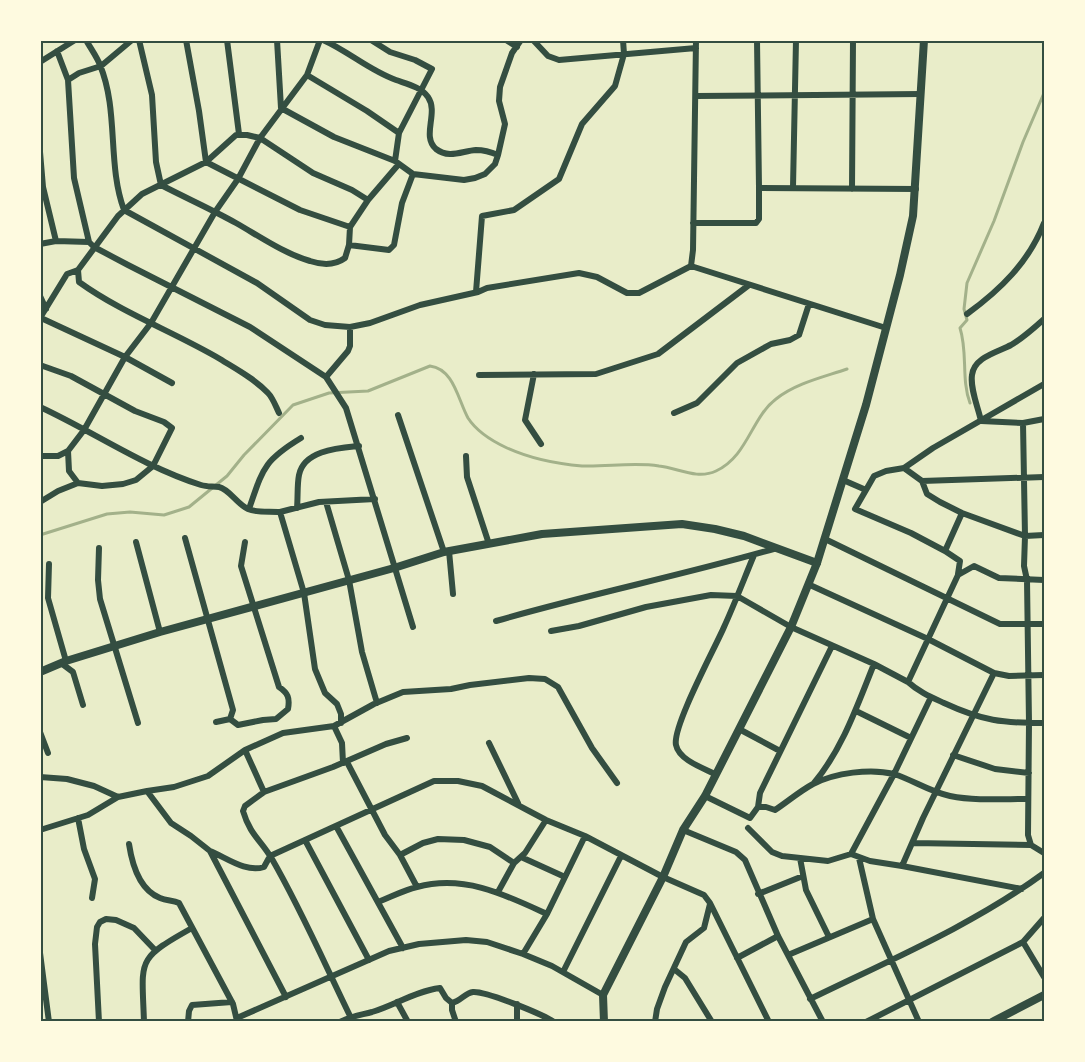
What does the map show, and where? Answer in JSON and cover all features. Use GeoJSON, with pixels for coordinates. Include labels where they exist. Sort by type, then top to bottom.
{"type":"FeatureCollection","features":[{"type":"Feature","properties":{"kind":"main road"},"geometry":{"type":"LineString","coordinates":[[604,1022],[603,995],[663,877],[683,830],[705,796],[791,627],[810,585],[825,539],[866,405],[913,216],[924,40]]}},
{"type":"Feature","properties":{"kind":"street"},"geometry":{"type":"LineString","coordinates":[[40,62],[75,40]]}},
{"type":"Feature","properties":{"kind":"street"},"geometry":{"type":"LineString","coordinates":[[86,40],[100,66],[108,94],[118,193],[124,210],[257,283],[310,320],[325,325],[350,327],[370,323],[420,305],[496,286],[579,273],[597,277],[627,293],[639,293],[691,266],[886,328]]}},
{"type":"Feature","properties":{"kind":"street"},"geometry":{"type":"LineString","coordinates":[[68,80],[79,73],[100,66],[132,40]]}},
{"type":"Feature","properties":{"kind":"street"},"geometry":{"type":"LineString","coordinates":[[139,40],[152,95],[156,162],[161,185]]}},
{"type":"Feature","properties":{"kind":"street"},"geometry":{"type":"LineString","coordinates":[[186,40],[200,111],[206,162]]}},
{"type":"Feature","properties":{"kind":"street"},"geometry":{"type":"LineString","coordinates":[[226,40],[239,134]]}},
{"type":"Feature","properties":{"kind":"street"},"geometry":{"type":"LineString","coordinates":[[277,40],[281,108]]}},
{"type":"Feature","properties":{"kind":"street"},"geometry":{"type":"LineString","coordinates":[[40,456],[58,456],[68,452],[84,430],[125,357],[151,323],[171,285],[195,249],[215,212],[238,179],[260,138],[306,75],[321,40],[390,78],[422,90],[431,104],[432,119],[429,138],[437,150],[449,154],[480,150],[498,155]]}},
{"type":"Feature","properties":{"kind":"street"},"geometry":{"type":"LineString","coordinates":[[161,185],[289,253],[309,261],[325,264],[340,262],[345,258],[349,245],[350,227],[396,163],[399,134],[432,69],[415,60],[390,52],[371,40]]}},
{"type":"Feature","properties":{"kind":"street"},"geometry":{"type":"LineString","coordinates":[[281,108],[334,137],[396,163],[412,174],[464,180],[475,178],[485,174],[495,164],[505,124],[499,101],[500,87],[506,67],[519,44],[506,40]]}},
{"type":"Feature","properties":{"kind":"street"},"geometry":{"type":"LineString","coordinates":[[533,40],[548,56],[559,60],[696,44],[691,266]]}},
{"type":"Feature","properties":{"kind":"street"},"geometry":{"type":"LineString","coordinates":[[476,292],[482,216],[514,210],[560,179],[582,124],[615,86],[624,54],[623,40]]}},
{"type":"Feature","properties":{"kind":"street"},"geometry":{"type":"LineString","coordinates":[[693,223],[756,223],[759,219],[757,40]]}},
{"type":"Feature","properties":{"kind":"street"},"geometry":{"type":"LineString","coordinates":[[794,187],[796,40]]}},
{"type":"Feature","properties":{"kind":"street"},"geometry":{"type":"LineString","coordinates":[[852,189],[853,40]]}},
{"type":"Feature","properties":{"kind":"street"},"geometry":{"type":"LineString","coordinates":[[57,51],[68,80],[74,178],[91,244]]}},
{"type":"Feature","properties":{"kind":"street"},"geometry":{"type":"LineString","coordinates":[[306,75],[367,111],[399,134]]}},
{"type":"Feature","properties":{"kind":"street"},"geometry":{"type":"LineString","coordinates":[[696,96],[921,94]]}},
{"type":"Feature","properties":{"kind":"street"},"geometry":{"type":"LineString","coordinates":[[279,413],[270,394],[238,370],[190,341],[90,290],[79,282],[78,270],[91,244],[142,194],[206,162],[239,134],[260,138],[313,173],[352,190],[368,200]]}},
{"type":"Feature","properties":{"kind":"street"},"geometry":{"type":"LineString","coordinates":[[40,152],[43,187],[56,241]]}},
{"type":"Feature","properties":{"kind":"street"},"geometry":{"type":"LineString","coordinates":[[206,162],[300,210],[350,227]]}},
{"type":"Feature","properties":{"kind":"street"},"geometry":{"type":"LineString","coordinates":[[349,245],[389,250],[394,245],[402,203],[412,174]]}},
{"type":"Feature","properties":{"kind":"street"},"geometry":{"type":"LineString","coordinates":[[759,188],[916,189]]}},
{"type":"Feature","properties":{"kind":"street"},"geometry":{"type":"LineString","coordinates":[[967,314],[985,301],[1015,273],[1029,254],[1044,223]]}},
{"type":"Feature","properties":{"kind":"street"},"geometry":{"type":"LineString","coordinates":[[40,244],[56,241],[91,244],[250,327],[326,377],[346,408],[412,627]]}},
{"type":"Feature","properties":{"kind":"street"},"geometry":{"type":"LineString","coordinates":[[78,270],[67,274],[41,318],[125,357],[172,383]]}},
{"type":"Feature","properties":{"kind":"street"},"geometry":{"type":"LineString","coordinates":[[479,375],[596,374],[658,354],[750,285]]}},
{"type":"Feature","properties":{"kind":"street"},"geometry":{"type":"LineString","coordinates":[[40,296],[46,309]]}},
{"type":"Feature","properties":{"kind":"street"},"geometry":{"type":"LineString","coordinates":[[674,413],[698,403],[737,363],[771,344],[790,340],[799,334],[809,304]]}},
{"type":"Feature","properties":{"kind":"street"},"geometry":{"type":"LineString","coordinates":[[981,421],[972,385],[972,373],[979,362],[989,354],[1011,345],[1044,319]]}},
{"type":"Feature","properties":{"kind":"street"},"geometry":{"type":"LineString","coordinates":[[326,377],[348,351],[350,327]]}},
{"type":"Feature","properties":{"kind":"street"},"geometry":{"type":"LineString","coordinates":[[40,365],[71,376],[135,411],[164,422],[172,428],[153,466],[136,480],[102,486],[78,483],[57,491],[40,502]]}},
{"type":"Feature","properties":{"kind":"street"},"geometry":{"type":"LineString","coordinates":[[534,374],[525,420],[541,444]]}},
{"type":"Feature","properties":{"kind":"street"},"geometry":{"type":"LineString","coordinates":[[908,682],[958,575],[960,561],[945,551],[855,508],[874,477],[886,471],[904,468],[933,448],[1044,384]]}},
{"type":"Feature","properties":{"kind":"street"},"geometry":{"type":"LineString","coordinates":[[40,407],[153,466],[203,486],[222,487],[236,502],[249,509],[279,512],[326,502],[375,499]]}},
{"type":"Feature","properties":{"kind":"street"},"geometry":{"type":"LineString","coordinates":[[398,415],[447,551],[453,594]]}},
{"type":"Feature","properties":{"kind":"street"},"geometry":{"type":"LineString","coordinates":[[981,421],[1023,423],[1044,419]]}},
{"type":"Feature","properties":{"kind":"street"},"geometry":{"type":"LineString","coordinates":[[1023,423],[1024,566],[1027,580],[1029,723],[1028,835],[1031,845]]}},
{"type":"Feature","properties":{"kind":"street"},"geometry":{"type":"LineString","coordinates":[[249,509],[265,466],[277,453],[301,438]]}},
{"type":"Feature","properties":{"kind":"street"},"geometry":{"type":"LineString","coordinates":[[297,508],[299,474],[304,464],[333,449],[359,446]]}},
{"type":"Feature","properties":{"kind":"street"},"geometry":{"type":"LineString","coordinates":[[68,452],[69,471],[78,483]]}},
{"type":"Feature","properties":{"kind":"street"},"geometry":{"type":"LineString","coordinates":[[466,456],[467,477],[489,544]]}},
{"type":"Feature","properties":{"kind":"street"},"geometry":{"type":"LineString","coordinates":[[904,468],[922,481],[927,494],[962,513],[1025,536],[1044,535]]}},
{"type":"Feature","properties":{"kind":"street"},"geometry":{"type":"LineString","coordinates":[[922,481],[1044,477]]}},
{"type":"Feature","properties":{"kind":"street"},"geometry":{"type":"LineString","coordinates":[[843,480],[866,490]]}},
{"type":"Feature","properties":{"kind":"street"},"geometry":{"type":"LineString","coordinates":[[326,502],[349,580],[363,652],[377,703]]}},
{"type":"Feature","properties":{"kind":"street"},"geometry":{"type":"LineString","coordinates":[[279,512],[304,593],[315,669],[325,693],[337,704],[341,714],[338,725],[345,762],[417,887]]}},
{"type":"Feature","properties":{"kind":"street"},"geometry":{"type":"LineString","coordinates":[[945,551],[962,513]]}},
{"type":"Feature","properties":{"kind":"street"},"geometry":{"type":"LineString","coordinates":[[40,672],[114,645],[394,568],[447,551],[542,534],[682,524],[715,529],[817,563]]}},
{"type":"Feature","properties":{"kind":"street"},"geometry":{"type":"LineString","coordinates":[[185,538],[208,618],[219,667],[233,710],[230,720]]}},
{"type":"Feature","properties":{"kind":"street"},"geometry":{"type":"LineString","coordinates":[[825,539],[1000,624],[1044,624]]}},
{"type":"Feature","properties":{"kind":"street"},"geometry":{"type":"LineString","coordinates":[[136,542],[160,632]]}},
{"type":"Feature","properties":{"kind":"street"},"geometry":{"type":"LineString","coordinates":[[216,722],[230,720],[237,726],[276,719],[288,709],[288,694],[279,687],[241,566],[245,542]]}},
{"type":"Feature","properties":{"kind":"street"},"geometry":{"type":"LineString","coordinates":[[99,548],[100,599],[138,723]]}},
{"type":"Feature","properties":{"kind":"street"},"geometry":{"type":"LineString","coordinates":[[496,621],[632,584],[710,568],[777,548]]}},
{"type":"Feature","properties":{"kind":"street"},"geometry":{"type":"LineString","coordinates":[[715,774],[681,755],[675,740],[693,691],[754,555]]}},
{"type":"Feature","properties":{"kind":"street"},"geometry":{"type":"LineString","coordinates":[[49,564],[48,598],[63,662],[73,672],[83,705]]}},
{"type":"Feature","properties":{"kind":"street"},"geometry":{"type":"LineString","coordinates":[[958,575],[974,566],[999,578],[1044,580]]}},
{"type":"Feature","properties":{"kind":"street"},"geometry":{"type":"LineString","coordinates":[[810,585],[928,639],[994,673],[1009,676],[1044,675]]}},
{"type":"Feature","properties":{"kind":"street"},"geometry":{"type":"LineString","coordinates":[[551,631],[579,626],[646,607],[711,595],[737,596],[791,627],[874,664],[931,697],[972,716],[993,721],[1044,723]]}},
{"type":"Feature","properties":{"kind":"street"},"geometry":{"type":"LineString","coordinates":[[705,796],[750,818],[758,807],[760,793],[832,645]]}},
{"type":"Feature","properties":{"kind":"street"},"geometry":{"type":"LineString","coordinates":[[814,784],[831,761],[874,664]]}},
{"type":"Feature","properties":{"kind":"street"},"geometry":{"type":"LineString","coordinates":[[902,866],[935,792],[994,673]]}},
{"type":"Feature","properties":{"kind":"street"},"geometry":{"type":"LineString","coordinates":[[40,830],[88,815],[118,798],[174,787],[208,776],[245,750],[283,732],[338,725],[377,703],[403,692],[451,689],[530,678],[545,679],[558,687],[592,748],[617,783]]}},
{"type":"Feature","properties":{"kind":"street"},"geometry":{"type":"LineString","coordinates":[[851,854],[894,774],[931,697]]}},
{"type":"Feature","properties":{"kind":"street"},"geometry":{"type":"LineString","coordinates":[[855,711],[911,738]]}},
{"type":"Feature","properties":{"kind":"street"},"geometry":{"type":"LineString","coordinates":[[739,729],[780,751]]}},
{"type":"Feature","properties":{"kind":"street"},"geometry":{"type":"LineString","coordinates":[[40,732],[48,753]]}},
{"type":"Feature","properties":{"kind":"street"},"geometry":{"type":"LineString","coordinates":[[351,1019],[270,856],[251,833],[243,811],[264,792],[386,744],[407,738]]}},
{"type":"Feature","properties":{"kind":"street"},"geometry":{"type":"LineString","coordinates":[[489,743],[518,804]]}},
{"type":"Feature","properties":{"kind":"street"},"geometry":{"type":"LineString","coordinates":[[245,750],[264,792]]}},
{"type":"Feature","properties":{"kind":"street"},"geometry":{"type":"LineString","coordinates":[[953,755],[995,769],[1029,773]]}},
{"type":"Feature","properties":{"kind":"street"},"geometry":{"type":"LineString","coordinates":[[758,807],[775,810],[814,784],[840,775],[861,772],[894,774],[935,792],[968,798],[1028,799]]}},
{"type":"Feature","properties":{"kind":"street"},"geometry":{"type":"LineString","coordinates":[[40,777],[67,779],[94,786],[118,798]]}},
{"type":"Feature","properties":{"kind":"street"},"geometry":{"type":"LineString","coordinates":[[147,791],[171,823],[210,851],[248,868],[256,869],[264,867],[270,856],[434,781],[458,781],[482,786],[663,877],[704,895],[769,1022]]}},
{"type":"Feature","properties":{"kind":"street"},"geometry":{"type":"LineString","coordinates":[[78,818],[81,836],[95,879],[92,898]]}},
{"type":"Feature","properties":{"kind":"street"},"geometry":{"type":"LineString","coordinates":[[498,892],[513,863],[525,853],[546,819]]}},
{"type":"Feature","properties":{"kind":"street"},"geometry":{"type":"LineString","coordinates":[[336,826],[402,948]]}},
{"type":"Feature","properties":{"kind":"street"},"geometry":{"type":"LineString","coordinates":[[748,828],[772,852],[782,856],[828,861],[851,854],[859,858],[1022,889]]}},
{"type":"Feature","properties":{"kind":"street"},"geometry":{"type":"LineString","coordinates":[[683,830],[736,852],[745,860],[778,936],[823,1022]]}},
{"type":"Feature","properties":{"kind":"street"},"geometry":{"type":"LineString","coordinates":[[523,954],[547,914],[585,836]]}},
{"type":"Feature","properties":{"kind":"street"},"geometry":{"type":"LineString","coordinates":[[400,855],[423,843],[438,839],[464,840],[490,847],[513,863]]}},
{"type":"Feature","properties":{"kind":"street"},"geometry":{"type":"LineString","coordinates":[[305,840],[369,960]]}},
{"type":"Feature","properties":{"kind":"street"},"geometry":{"type":"LineString","coordinates":[[913,843],[1031,845],[1044,853]]}},
{"type":"Feature","properties":{"kind":"street"},"geometry":{"type":"LineString","coordinates":[[129,844],[135,870],[146,888],[159,898],[179,903],[232,1002],[237,1020],[331,975],[402,948],[419,944],[466,940],[488,942],[523,954],[563,972],[603,995]]}},
{"type":"Feature","properties":{"kind":"street"},"geometry":{"type":"LineString","coordinates":[[210,851],[286,997]]}},
{"type":"Feature","properties":{"kind":"street"},"geometry":{"type":"LineString","coordinates":[[563,972],[621,856]]}},
{"type":"Feature","properties":{"kind":"street"},"geometry":{"type":"LineString","coordinates":[[521,857],[565,877]]}},
{"type":"Feature","properties":{"kind":"street"},"geometry":{"type":"LineString","coordinates":[[800,858],[803,882],[829,937]]}},
{"type":"Feature","properties":{"kind":"street"},"geometry":{"type":"LineString","coordinates":[[859,858],[873,919],[919,1022]]}},
{"type":"Feature","properties":{"kind":"street"},"geometry":{"type":"LineString","coordinates":[[810,999],[964,924],[1044,873]]}},
{"type":"Feature","properties":{"kind":"street"},"geometry":{"type":"LineString","coordinates":[[758,894],[804,876]]}},
{"type":"Feature","properties":{"kind":"street"},"geometry":{"type":"LineString","coordinates":[[378,902],[417,887],[439,883],[474,885],[498,892],[547,914]]}},
{"type":"Feature","properties":{"kind":"street"},"geometry":{"type":"LineString","coordinates":[[655,1022],[659,1001],[686,942],[704,928],[710,903]]}},
{"type":"Feature","properties":{"kind":"street"},"geometry":{"type":"LineString","coordinates":[[866,1022],[1023,942],[1044,918]]}},
{"type":"Feature","properties":{"kind":"street"},"geometry":{"type":"LineString","coordinates":[[99,1022],[95,944],[99,922],[106,919],[116,920],[134,928],[155,950]]}},
{"type":"Feature","properties":{"kind":"street"},"geometry":{"type":"LineString","coordinates":[[788,955],[873,919]]}},
{"type":"Feature","properties":{"kind":"street"},"geometry":{"type":"LineString","coordinates":[[144,1022],[144,967],[155,950],[192,928]]}},
{"type":"Feature","properties":{"kind":"street"},"geometry":{"type":"LineString","coordinates":[[737,958],[778,936]]}},
{"type":"Feature","properties":{"kind":"street"},"geometry":{"type":"LineString","coordinates":[[1023,942],[1044,977]]}},
{"type":"Feature","properties":{"kind":"street"},"geometry":{"type":"LineString","coordinates":[[40,953],[49,1022]]}},
{"type":"Feature","properties":{"kind":"street"},"geometry":{"type":"LineString","coordinates":[[674,969],[691,985],[712,1022]]}},
{"type":"Feature","properties":{"kind":"street"},"geometry":{"type":"LineString","coordinates":[[340,1022],[373,1012],[429,989],[440,988],[452,1003]]}},
{"type":"Feature","properties":{"kind":"street"},"geometry":{"type":"LineString","coordinates":[[452,1003],[460,1001],[473,992],[517,1004],[554,1022]]}},
{"type":"Feature","properties":{"kind":"street"},"geometry":{"type":"LineString","coordinates":[[992,1022],[1044,995]]}},
{"type":"Feature","properties":{"kind":"street"},"geometry":{"type":"LineString","coordinates":[[188,1022],[192,1005],[232,1002]]}},
{"type":"Feature","properties":{"kind":"street"},"geometry":{"type":"LineString","coordinates":[[397,1002],[408,1022]]}},
{"type":"Feature","properties":{"kind":"street"},"geometry":{"type":"LineString","coordinates":[[452,1003],[456,1022]]}},
{"type":"Feature","properties":{"kind":"street"},"geometry":{"type":"LineString","coordinates":[[517,1004],[517,1022]]}},
{"type":"Feature","properties":{"kind":"waterway"},"geometry":{"type":"LineString","coordinates":[[970,403],[960,328],[967,320],[964,309],[967,283],[1044,93]]}},
{"type":"Feature","properties":{"kind":"waterway"},"geometry":{"type":"LineString","coordinates":[[40,535],[107,514],[130,512],[164,515],[189,507],[227,476],[244,455],[293,405],[329,393],[368,391],[430,366],[438,368],[450,379],[468,418],[476,428],[490,439],[516,452],[573,465],[649,465],[702,474],[716,471],[727,464],[742,447],[768,407],[784,393],[847,369]]}}]}
